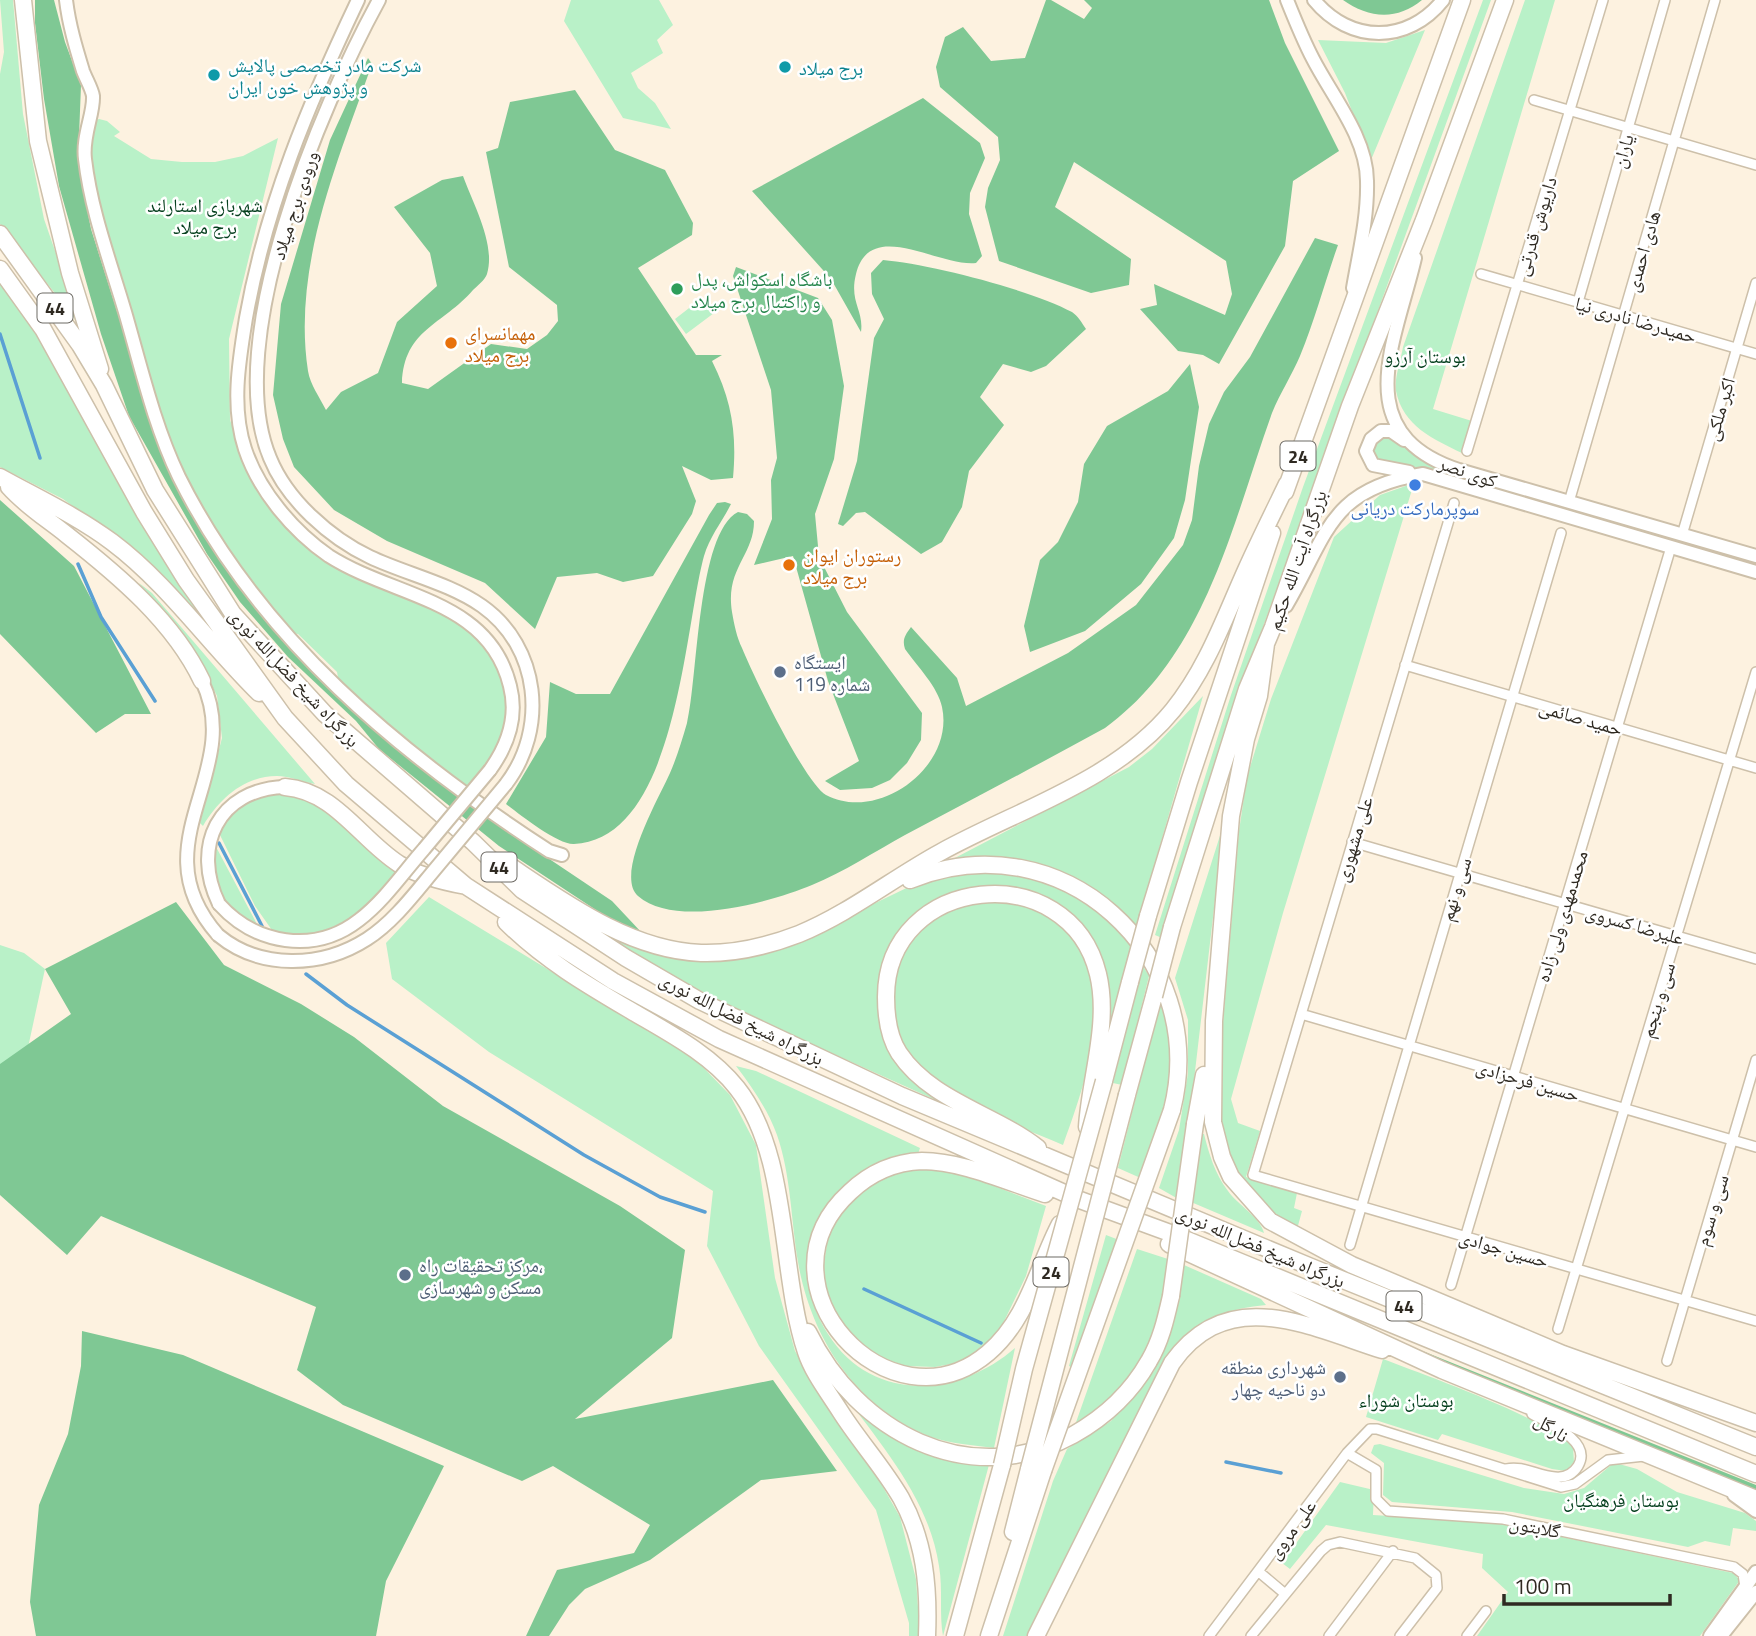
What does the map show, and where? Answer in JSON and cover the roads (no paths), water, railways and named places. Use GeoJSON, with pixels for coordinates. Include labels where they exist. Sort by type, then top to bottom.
{"type":"FeatureCollection","features":[{"type":"Feature","properties":{"kind":"highway"},"geometry":{"type":"LineString","coordinates":[[23,0],[38,141],[70,273],[93,339],[104,385]]}},
{"type":"Feature","properties":{"kind":"highway","name":"بزرگراه آیت الله حکیم"},"geometry":{"type":"LineString","coordinates":[[1086,1147],[1148,916],[1287,484],[1348,324],[1462,0]]}},
{"type":"Feature","properties":{"kind":"highway","name":"بزرگراه آیت الله حکیم"},"geometry":{"type":"LineString","coordinates":[[1036,1470],[1127,1095],[1172,927],[1243,700],[1273,627],[1350,406],[1424,220],[1504,0]]}},
{"type":"Feature","properties":{"kind":"highway","name":"بزرگراه شیخ فضل‌الله نوری"},"geometry":{"type":"LineString","coordinates":[[0,234],[72,333],[104,385],[155,490],[233,614],[325,714],[473,842],[522,890],[626,958],[701,1001],[902,1096],[1756,1447]]}},
{"type":"Feature","properties":{"kind":"highway","name":"بزرگراه شیخ فضل‌الله نوری"},"geometry":{"type":"LineString","coordinates":[[0,269],[43,329],[144,512],[186,580],[285,718],[346,784],[485,901],[613,981],[719,1039],[1080,1200],[1170,1233],[1756,1474]]}},
{"type":"Feature","properties":{"kind":"highway"},"geometry":{"type":"LineString","coordinates":[[0,477],[75,517],[113,543],[146,572],[285,718]]}},
{"type":"Feature","properties":{"kind":"highway"},"geometry":{"type":"LineString","coordinates":[[0,477],[29,509],[65,534],[155,614],[179,643],[202,681]]}},
{"type":"Feature","properties":{"kind":"highway"},"geometry":{"type":"LineString","coordinates":[[473,842],[603,924],[646,943],[684,951],[722,952],[772,944],[825,922],[940,852],[1088,778],[1142,743],[1184,696],[1208,657],[1287,484]]}},
{"type":"Feature","properties":{"kind":"highway"},"geometry":{"type":"LineString","coordinates":[[1266,644],[1259,696],[1246,739],[1231,816],[1214,1021],[1211,1100],[1217,1142],[1231,1177],[1256,1209],[1285,1232],[1352,1265],[1539,1345],[1756,1423]]}},
{"type":"Feature","properties":{"kind":"highway"},"geometry":{"type":"LineString","coordinates":[[285,787],[313,793],[329,803],[399,864],[438,881],[466,886]]}},
{"type":"Feature","properties":{"kind":"highway"},"geometry":{"type":"LineString","coordinates":[[869,897],[939,869],[990,862],[1045,873],[1088,895],[1130,932],[1168,995],[1177,1024],[1179,1084],[1172,1110],[1036,1470],[987,1636]]}},
{"type":"Feature","properties":{"kind":"highway"},"geometry":{"type":"LineString","coordinates":[[1054,1160],[1016,1130],[943,1093],[910,1066],[891,1037],[886,1015],[886,989],[895,959],[912,929],[925,916],[952,901],[978,893],[1022,897],[1049,909],[1070,924],[1089,950],[1098,976],[1102,1009],[1086,1147]]}},
{"type":"Feature","properties":{"kind":"highway"},"geometry":{"type":"LineString","coordinates":[[485,901],[535,951],[706,1058],[738,1088],[760,1124],[769,1153],[794,1304],[807,1354],[818,1377],[900,1496],[912,1521],[927,1583],[927,1636]]}},
{"type":"Feature","properties":{"kind":"highway"},"geometry":{"type":"LineString","coordinates":[[794,1304],[834,1376],[873,1414],[926,1445],[964,1455],[989,1457],[1042,1451],[1083,1429],[1119,1401],[1151,1359],[1171,1296],[1195,1124],[1214,1021]]}},
{"type":"Feature","properties":{"kind":"highway","name":"24"},"geometry":{"type":"LineString","coordinates":[[955,1636],[1086,1147]]}},
{"type":"Feature","properties":{"kind":"highway"},"geometry":{"type":"LineString","coordinates":[[1067,1213],[1020,1315],[987,1354],[953,1372],[922,1376],[905,1373],[870,1360],[839,1335],[821,1303],[816,1261],[826,1225],[845,1197],[882,1170],[904,1163],[942,1164],[1049,1196],[1080,1200]]}},
{"type":"Feature","properties":{"kind":"highway"},"geometry":{"type":"LineString","coordinates":[[1145,1226],[1166,1242],[1442,1370],[1652,1455],[1722,1488],[1756,1499]]}},
{"type":"Feature","properties":{"kind":"highway"},"geometry":{"type":"LineString","coordinates":[[1036,1636],[1172,1363],[1184,1347],[1207,1328],[1240,1317],[1268,1317],[1442,1370]]}},
{"type":"Feature","properties":{"kind":"street"},"geometry":{"type":"LineString","coordinates":[[65,0],[69,24],[93,96],[86,125],[84,157],[95,210],[159,428],[180,478],[222,549],[266,610],[325,676],[450,784],[549,851],[562,855]]}},
{"type":"Feature","properties":{"kind":"street"},"geometry":{"type":"LineString","coordinates":[[285,787],[269,787],[247,794],[225,812],[213,832],[205,866],[209,886],[219,904],[240,925],[268,938],[313,940],[346,928],[379,903],[490,770],[507,739],[513,704],[505,667],[491,642],[469,621],[350,568],[307,538],[274,502],[252,466],[240,425],[237,391],[241,350],[264,232],[303,121],[358,0]]}},
{"type":"Feature","properties":{"kind":"street","name":"ورودی برج میلاد"},"geometry":{"type":"LineString","coordinates":[[202,681],[214,721],[212,747],[184,859],[188,885],[196,905],[218,935],[247,952],[272,959],[292,962],[322,959],[346,951],[369,938],[396,915],[506,784],[526,750],[533,719],[528,670],[512,636],[478,604],[360,551],[313,517],[294,496],[271,462],[258,422],[255,374],[272,275],[281,240],[323,121],[379,0]]}},
{"type":"Feature","properties":{"kind":"street"},"geometry":{"type":"LineString","coordinates":[[1287,0],[1314,60],[1351,128],[1366,172],[1364,223],[1348,324]]}},
{"type":"Feature","properties":{"kind":"street"},"geometry":{"type":"LineString","coordinates":[[1314,0],[1324,12],[1351,29],[1388,34],[1418,23],[1443,0]]}},
{"type":"Feature","properties":{"kind":"street","name":"داریوش قدرتی"},"geometry":{"type":"LineString","coordinates":[[1467,451],[1603,0]]}},
{"type":"Feature","properties":{"kind":"street","name":"یاران"},"geometry":{"type":"LineString","coordinates":[[1578,302],[1665,0]]}},
{"type":"Feature","properties":{"kind":"street","name":"هادی احمدی"},"geometry":{"type":"LineString","coordinates":[[1569,502],[1716,0]]}},
{"type":"Feature","properties":{"kind":"street"},"geometry":{"type":"LineString","coordinates":[[1534,100],[1756,165]]}},
{"type":"Feature","properties":{"kind":"street","name":"کوی نصر"},"geometry":{"type":"LineString","coordinates":[[1424,220],[1387,377],[1389,410],[1394,422],[1420,451],[1443,465],[1756,556]]}},
{"type":"Feature","properties":{"kind":"street","name":"حمیدرضا نادری نیا"},"geometry":{"type":"LineString","coordinates":[[1481,274],[1756,354]]}},
{"type":"Feature","properties":{"kind":"street","name":"اکبر ملکی"},"geometry":{"type":"LineString","coordinates":[[1682,535],[1756,282]]}},
{"type":"Feature","properties":{"kind":"street"},"geometry":{"type":"LineString","coordinates":[[1420,451],[1386,430],[1376,433],[1366,451],[1374,465],[1423,474]]}},
{"type":"Feature","properties":{"kind":"street","name":"کوی نصر"},"geometry":{"type":"LineString","coordinates":[[1273,627],[1329,525],[1342,508],[1372,486],[1423,474],[1756,572]]}},
{"type":"Feature","properties":{"kind":"street","name":"علی مشهوری"},"geometry":{"type":"LineString","coordinates":[[1253,1175],[1454,503]]}},
{"type":"Feature","properties":{"kind":"street","name":"سی و نهم"},"geometry":{"type":"LineString","coordinates":[[1350,1245],[1561,533]]}},
{"type":"Feature","properties":{"kind":"street","name":"محمدمهدی ولی زاده"},"geometry":{"type":"LineString","coordinates":[[1451,1285],[1671,547]]}},
{"type":"Feature","properties":{"kind":"street"},"geometry":{"type":"LineString","coordinates":[[350,568],[360,551]]}},
{"type":"Feature","properties":{"kind":"street","name":"حمید صائمی"},"geometry":{"type":"LineString","coordinates":[[1405,665],[1756,768]]}},
{"type":"Feature","properties":{"kind":"street","name":"سی و پنجم"},"geometry":{"type":"LineString","coordinates":[[1558,1329],[1756,672]]}},
{"type":"Feature","properties":{"kind":"street","name":"علیرضا کسروی"},"geometry":{"type":"LineString","coordinates":[[1352,842],[1756,959]]}},
{"type":"Feature","properties":{"kind":"street","name":"حسین فرحزادی"},"geometry":{"type":"LineString","coordinates":[[1301,1014],[1756,1147]]}},
{"type":"Feature","properties":{"kind":"street","name":"سی و سوم"},"geometry":{"type":"LineString","coordinates":[[1667,1361],[1756,1060]]}},
{"type":"Feature","properties":{"kind":"street","name":"حسین جوادی"},"geometry":{"type":"LineString","coordinates":[[1253,1175],[1756,1321]]}},
{"type":"Feature","properties":{"kind":"street","name":"نارگل"},"geometry":{"type":"LineString","coordinates":[[1506,1469],[1514,1467],[1559,1478],[1571,1473],[1581,1458],[1574,1440],[1514,1401]]}},
{"type":"Feature","properties":{"kind":"street","name":"نارگل"},"geometry":{"type":"LineString","coordinates":[[1377,1429],[1506,1469],[1551,1486],[1568,1487],[1608,1460],[1652,1455]]}},
{"type":"Feature","properties":{"kind":"street","name":"علی مروی"},"geometry":{"type":"LineString","coordinates":[[1209,1636],[1347,1452],[1361,1435],[1377,1429]]}},
{"type":"Feature","properties":{"kind":"street","name":"گلابتون"},"geometry":{"type":"LineString","coordinates":[[1347,1452],[1370,1464],[1378,1477],[1376,1492],[1379,1504],[1388,1511],[1503,1519],[1734,1567],[1743,1574],[1750,1590]]}},
{"type":"Feature","properties":{"kind":"street"},"geometry":{"type":"LineString","coordinates":[[1722,1488],[1756,1511]]}},
{"type":"Feature","properties":{"kind":"street"},"geometry":{"type":"LineString","coordinates":[[1251,1636],[1321,1551],[1333,1543],[1393,1551],[1423,1562],[1436,1575],[1438,1584],[1399,1636]]}},
{"type":"Feature","properties":{"kind":"street"},"geometry":{"type":"LineString","coordinates":[[1329,1636],[1393,1551]]}},
{"type":"Feature","properties":{"kind":"street"},"geometry":{"type":"LineString","coordinates":[[1259,1572],[1284,1593]]}},
{"type":"Feature","properties":{"kind":"street"},"geometry":{"type":"LineString","coordinates":[[1721,1636],[1750,1590],[1756,1572]]}},
{"type":"Feature","properties":{"kind":"street"},"geometry":{"type":"LineString","coordinates":[[1710,1636],[1750,1590]]}},
{"type":"Feature","properties":{"kind":"street"},"geometry":{"type":"LineString","coordinates":[[1467,1636],[1486,1611]]}},
{"type":"Feature","properties":{"kind":"waterway"},"geometry":{"type":"LineString","coordinates":[[0,334],[40,458]]}},
{"type":"Feature","properties":{"kind":"waterway"},"geometry":{"type":"LineString","coordinates":[[78,564],[101,617],[155,701]]}},
{"type":"Feature","properties":{"kind":"waterway"},"geometry":{"type":"LineString","coordinates":[[219,843],[262,926]]}},
{"type":"Feature","properties":{"kind":"waterway"},"geometry":{"type":"LineString","coordinates":[[306,974],[347,1005],[584,1155],[660,1197],[705,1212]]}},
{"type":"Feature","properties":{"kind":"waterway"},"geometry":{"type":"LineString","coordinates":[[864,1289],[981,1343]]}},
{"type":"Feature","properties":{"kind":"waterway"},"geometry":{"type":"LineString","coordinates":[[1226,1462],[1281,1473]]}},
{"type":"Feature","properties":{"kind":"place","name":"برج میلاد"},"geometry":{"type":"Point","coordinates":[785,67]}},
{"type":"Feature","properties":{"kind":"place","name":"شرکت مادر تخصصی پالایش و پژوهش خون ایران"},"geometry":{"type":"Point","coordinates":[214,75]}},
{"type":"Feature","properties":{"kind":"place","name":"باشگاه اسکواش، پدل و راکتبال برج میلاد"},"geometry":{"type":"Point","coordinates":[677,289]}},
{"type":"Feature","properties":{"kind":"place","name":"مهمانسرای برج میلاد"},"geometry":{"type":"Point","coordinates":[451,343]}},
{"type":"Feature","properties":{"kind":"place","name":"سوپرمارکت دریانی"},"geometry":{"type":"Point","coordinates":[1415,485]}},
{"type":"Feature","properties":{"kind":"place","name":"رستوران ایوان برج میلاد"},"geometry":{"type":"Point","coordinates":[789,565]}},
{"type":"Feature","properties":{"kind":"place","name":"ایستگاه شماره 119"},"geometry":{"type":"Point","coordinates":[780,672]}},
{"type":"Feature","properties":{"kind":"place","name":"مرکز تحقیقات راه، مسکن و شهرسازی"},"geometry":{"type":"Point","coordinates":[405,1275]}},
{"type":"Feature","properties":{"kind":"place","name":"شهرداری منطقه دو ناحیه چهار"},"geometry":{"type":"Point","coordinates":[1340,1377]}},
{"type":"Feature","properties":{"kind":"park label","name":"شهربازی استارلند برج میلاد"},"geometry":{"type":"Point","coordinates":[205,215]}},
{"type":"Feature","properties":{"kind":"park label","name":"بوستان آرزو"},"geometry":{"type":"Point","coordinates":[1425,355]}},
{"type":"Feature","properties":{"kind":"park label","name":"بوستان شوراء"},"geometry":{"type":"Point","coordinates":[1406,1399]}},
{"type":"Feature","properties":{"kind":"park label","name":"بوستان فرهنگیان"},"geometry":{"type":"Point","coordinates":[1621,1499]}}]}
